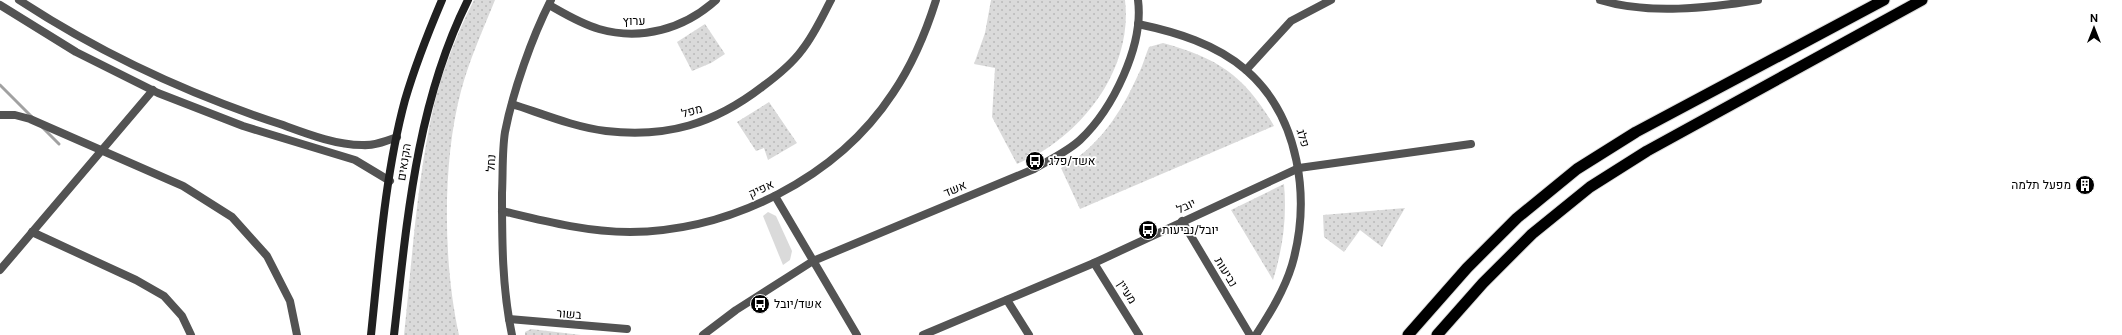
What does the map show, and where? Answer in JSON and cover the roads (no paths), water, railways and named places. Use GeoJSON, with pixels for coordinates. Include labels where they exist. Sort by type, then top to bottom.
{"type":"FeatureCollection","features":[{"type":"Feature","properties":{"kind":"highway"},"geometry":{"type":"LineString","coordinates":[[1408,335],[1467,268],[1517,218],[1578,169],[1636,132],[1884,0]]}},
{"type":"Feature","properties":{"kind":"highway"},"geometry":{"type":"LineString","coordinates":[[1437,335],[1483,283],[1532,234],[1590,186],[1646,151],[1922,0]]}},
{"type":"Feature","properties":{"kind":"main road","name":"הקנאים"},"geometry":{"type":"LineString","coordinates":[[371,335],[397,137],[415,66],[442,0]]}},
{"type":"Feature","properties":{"kind":"main road","name":"הקנאים"},"geometry":{"type":"LineString","coordinates":[[394,335],[411,198],[421,134],[437,74],[468,0]]}},
{"type":"Feature","properties":{"kind":"street"},"geometry":{"type":"LineString","coordinates":[[19,0],[72,33],[127,62],[168,82],[254,116],[349,144],[372,145],[397,137]]}},
{"type":"Feature","properties":{"kind":"street","name":"ערוץ"},"geometry":{"type":"LineString","coordinates":[[550,2],[576,20],[599,29],[624,34],[644,34],[665,30],[689,20],[716,0]]}},
{"type":"Feature","properties":{"kind":"street","name":"מפל"},"geometry":{"type":"LineString","coordinates":[[512,104],[571,124],[604,131],[631,133],[657,131],[687,126],[707,120],[723,114],[783,72],[802,51],[818,26],[831,0]]}},
{"type":"Feature","properties":{"kind":"street","name":"אפיק"},"geometry":{"type":"LineString","coordinates":[[502,211],[561,225],[594,230],[629,232],[658,230],[701,223],[743,210],[775,196],[826,163],[847,146],[870,122],[893,94],[922,39],[936,0]]}},
{"type":"Feature","properties":{"kind":"street","name":"אשד"},"geometry":{"type":"LineString","coordinates":[[703,335],[736,310],[813,261],[1034,169],[1057,156],[1080,140],[1095,122],[1119,86],[1133,51],[1138,24],[1138,0]]}},
{"type":"Feature","properties":{"kind":"street"},"geometry":{"type":"LineString","coordinates":[[1246,70],[1291,21],[1331,0]]}},
{"type":"Feature","properties":{"kind":"street"},"geometry":{"type":"LineString","coordinates":[[1600,0],[1617,5],[1672,8],[1717,6],[1758,0]]}},
{"type":"Feature","properties":{"kind":"street","name":"נחל"},"geometry":{"type":"LineString","coordinates":[[512,335],[505,288],[502,211],[505,133],[512,104],[532,44],[550,2]]}},
{"type":"Feature","properties":{"kind":"street"},"geometry":{"type":"LineString","coordinates":[[0,5],[76,52],[153,90],[244,126],[355,160],[390,182]]}},
{"type":"Feature","properties":{"kind":"street","name":"פלג"},"geometry":{"type":"LineString","coordinates":[[1138,24],[1161,29],[1203,43],[1246,70],[1276,108],[1286,127],[1299,168],[1302,201],[1299,228],[1292,265],[1274,307],[1256,335]]}},
{"type":"Feature","properties":{"kind":"street"},"geometry":{"type":"LineString","coordinates":[[0,270],[153,90]]}},
{"type":"Feature","properties":{"kind":"street"},"geometry":{"type":"LineString","coordinates":[[0,115],[16,115],[30,119],[183,186],[232,217],[267,256],[290,301],[297,335]]}},
{"type":"Feature","properties":{"kind":"street","name":"יובל"},"geometry":{"type":"LineString","coordinates":[[923,335],[1094,263],[1299,168],[1471,144]]}},
{"type":"Feature","properties":{"kind":"street"},"geometry":{"type":"LineString","coordinates":[[775,196],[857,335]]}},
{"type":"Feature","properties":{"kind":"street","name":"נביעות"},"geometry":{"type":"LineString","coordinates":[[1182,221],[1250,335]]}},
{"type":"Feature","properties":{"kind":"street"},"geometry":{"type":"LineString","coordinates":[[32,232],[136,280],[164,296],[182,316],[191,335]]}},
{"type":"Feature","properties":{"kind":"street","name":"מעיין"},"geometry":{"type":"LineString","coordinates":[[1094,263],[1139,335]]}},
{"type":"Feature","properties":{"kind":"street"},"geometry":{"type":"LineString","coordinates":[[1007,300],[1029,335]]}},
{"type":"Feature","properties":{"kind":"street","name":"בשור"},"geometry":{"type":"LineString","coordinates":[[509,319],[627,329]]}},
{"type":"Feature","properties":{"kind":"waterway"},"geometry":{"type":"LineString","coordinates":[[0,85],[33,118]]}},
{"type":"Feature","properties":{"kind":"waterway"},"geometry":{"type":"LineString","coordinates":[[42,127],[59,144]]}},
{"type":"Feature","properties":{"kind":"place","name":"אשד/פלג"},"geometry":{"type":"Point","coordinates":[1035,161]}},
{"type":"Feature","properties":{"kind":"place","name":"מפעל תלמה"},"geometry":{"type":"Point","coordinates":[2085,185]}},
{"type":"Feature","properties":{"kind":"place","name":"יובל/נביעות"},"geometry":{"type":"Point","coordinates":[1148,230]}},
{"type":"Feature","properties":{"kind":"place","name":"אשד/יובל"},"geometry":{"type":"Point","coordinates":[760,304]}}]}
